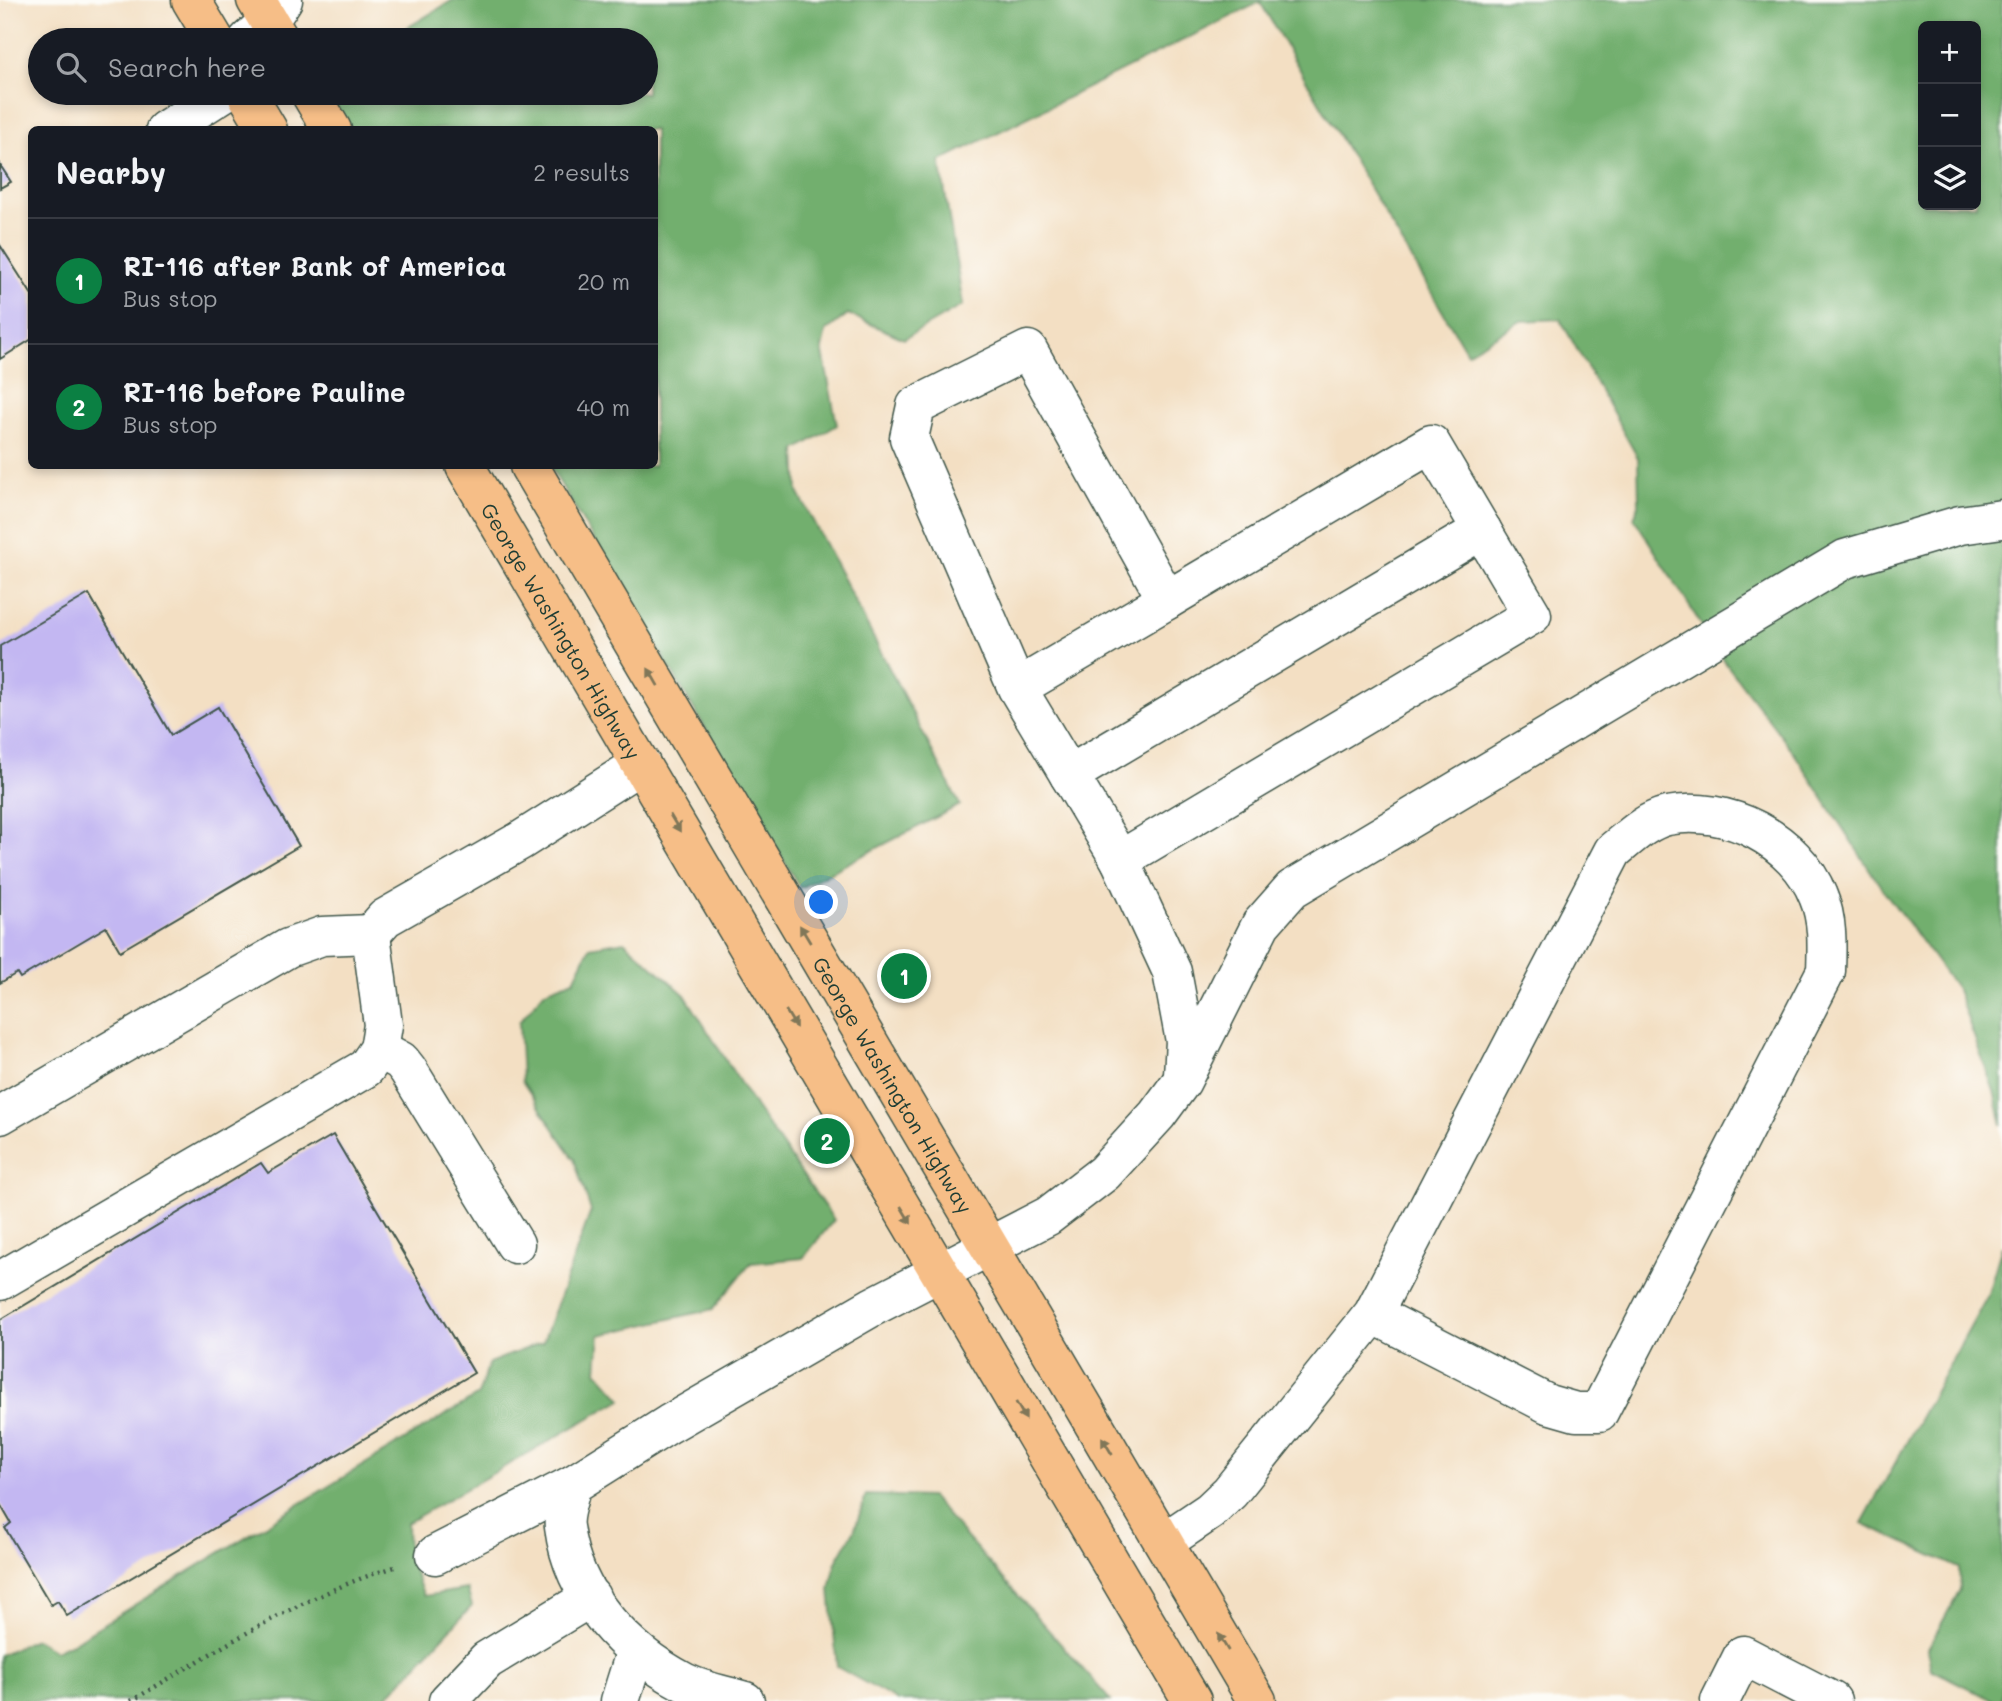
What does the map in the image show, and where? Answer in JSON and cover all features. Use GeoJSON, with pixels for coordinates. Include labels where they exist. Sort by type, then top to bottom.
{"type":"FeatureCollection","features":[{"type":"Feature","properties":{"kind":"main road"},"geometry":{"type":"LineString","coordinates":[[191,0],[208,28]]}},
{"type":"Feature","properties":{"kind":"main road"},"geometry":{"type":"LineString","coordinates":[[253,105],[266,126]]}},
{"type":"Feature","properties":{"kind":"main road"},"geometry":{"type":"LineString","coordinates":[[317,105],[330,126]]}},
{"type":"Feature","properties":{"kind":"main road","name":"George Washington Highway"},"geometry":{"type":"LineString","coordinates":[[467,469],[1192,1701]]}},
{"type":"Feature","properties":{"kind":"main road","name":"George Washington Highway"},"geometry":{"type":"LineString","coordinates":[[531,469],[1257,1701]]}},
{"type":"Feature","properties":{"kind":"main road"},"geometry":{"type":"LineString","coordinates":[[640,764],[688,736]]}},
{"type":"Feature","properties":{"kind":"street"},"geometry":{"type":"LineString","coordinates":[[171,126],[204,105]]}},
{"type":"Feature","properties":{"kind":"street"},"geometry":{"type":"LineString","coordinates":[[1167,600],[1028,350],[916,406],[908,438],[1017,688],[1120,860],[1172,972],[1185,1041],[1182,1081]]}},
{"type":"Feature","properties":{"kind":"street"},"geometry":{"type":"LineString","coordinates":[[1017,688],[1431,444],[1532,615],[1120,860]]}},
{"type":"Feature","properties":{"kind":"street"},"geometry":{"type":"LineString","coordinates":[[435,1555],[572,1485],[669,1424],[940,1271],[1048,1216],[1104,1173],[1157,1115],[1182,1081],[1261,924],[1292,889],[1845,559],[1960,525],[2002,519]]}},
{"type":"Feature","properties":{"kind":"street"},"geometry":{"type":"LineString","coordinates":[[1069,775],[1482,530]]}},
{"type":"Feature","properties":{"kind":"street"},"geometry":{"type":"LineString","coordinates":[[0,1282],[366,1068],[379,1049],[383,1024],[372,934],[385,918],[520,841],[640,764]]}},
{"type":"Feature","properties":{"kind":"street"},"geometry":{"type":"LineString","coordinates":[[1164,1542],[1210,1511],[1230,1492],[1373,1314],[1613,851],[1645,825],[1667,816],[1700,814],[1731,821],[1760,832],[1780,844],[1803,867],[1819,897],[1827,936],[1826,971],[1599,1412],[1576,1412],[1548,1404],[1373,1314]]}},
{"type":"Feature","properties":{"kind":"street"},"geometry":{"type":"LineString","coordinates":[[0,1115],[288,948],[322,936],[372,934]]}},
{"type":"Feature","properties":{"kind":"street"},"geometry":{"type":"LineString","coordinates":[[379,1049],[401,1061],[408,1070],[515,1244]]}},
{"type":"Feature","properties":{"kind":"street"},"geometry":{"type":"LineString","coordinates":[[572,1485],[563,1525],[578,1573],[598,1611],[635,1653],[686,1683],[745,1701]]}},
{"type":"Feature","properties":{"kind":"street"},"geometry":{"type":"LineString","coordinates":[[447,1701],[487,1660],[591,1597]]}},
{"type":"Feature","properties":{"kind":"street"},"geometry":{"type":"LineString","coordinates":[[620,1701],[635,1653]]}},
{"type":"Feature","properties":{"kind":"street"},"geometry":{"type":"LineString","coordinates":[[1720,1701],[1743,1655],[1832,1701]]}},
{"type":"Feature","properties":{"kind":"path"},"geometry":{"type":"LineString","coordinates":[[131,1701],[295,1606],[370,1574],[435,1555]]}},
{"type":"Feature","properties":{"kind":"green space"},"geometry":{"type":"Polygon","coordinates":[[[453,0],[2002,0],[2002,1125],[1994,1091],[1957,990],[1879,884],[1794,753],[1724,661],[1634,518],[1639,505],[1638,458],[1560,319],[1521,321],[1467,353],[1260,2],[940,161],[963,305],[904,339],[848,314],[826,331],[822,348],[837,425],[796,450],[798,492],[960,805],[800,888],[552,469],[658,469],[658,126],[348,126],[335,105],[658,105],[658,28],[407,28],[453,0]]]}},
{"type":"Feature","properties":{"kind":"green space"},"geometry":{"type":"Polygon","coordinates":[[[624,941],[685,995],[756,1108],[834,1220],[803,1258],[751,1263],[713,1309],[600,1335],[597,1371],[622,1399],[407,1523],[408,1557],[424,1596],[467,1589],[472,1606],[383,1701],[0,1701],[0,1655],[35,1639],[55,1651],[72,1643],[478,1395],[489,1363],[543,1342],[591,1211],[574,1159],[522,1081],[519,1022],[545,991],[574,980],[590,947],[624,941]]]}},
{"type":"Feature","properties":{"kind":"green space"},"geometry":{"type":"Polygon","coordinates":[[[2002,1246],[2002,1701],[1994,1701],[1931,1669],[1927,1650],[1960,1590],[1959,1568],[1862,1523],[1987,1297],[2002,1246]]]}},
{"type":"Feature","properties":{"kind":"green space"},"geometry":{"type":"Polygon","coordinates":[[[866,1495],[931,1497],[1111,1701],[898,1701],[837,1667],[830,1589],[836,1562],[854,1531],[866,1495]]]}},
{"type":"Feature","properties":{"kind":"building"},"geometry":{"type":"Polygon","coordinates":[[[0,165],[11,182],[0,188],[0,165]]]}},
{"type":"Feature","properties":{"kind":"building"},"geometry":{"type":"Polygon","coordinates":[[[0,245],[28,289],[28,342],[0,359],[0,245]]]}},
{"type":"Feature","properties":{"kind":"building"},"geometry":{"type":"Polygon","coordinates":[[[89,594],[171,735],[218,707],[299,846],[120,951],[106,927],[20,978],[17,973],[0,983],[0,646],[89,594]]]}},
{"type":"Feature","properties":{"kind":"building"},"geometry":{"type":"Polygon","coordinates":[[[333,1135],[474,1373],[67,1616],[58,1601],[51,1605],[5,1528],[11,1523],[0,1504],[0,1320],[261,1163],[268,1173],[333,1135]]]}},
{"type":"Feature","properties":{"kind":"place","name":"RI-116 after Bank of America"},"geometry":{"type":"Point","coordinates":[904,976]}},
{"type":"Feature","properties":{"kind":"place","name":"RI-116 before Pauline"},"geometry":{"type":"Point","coordinates":[827,1141]}}]}
